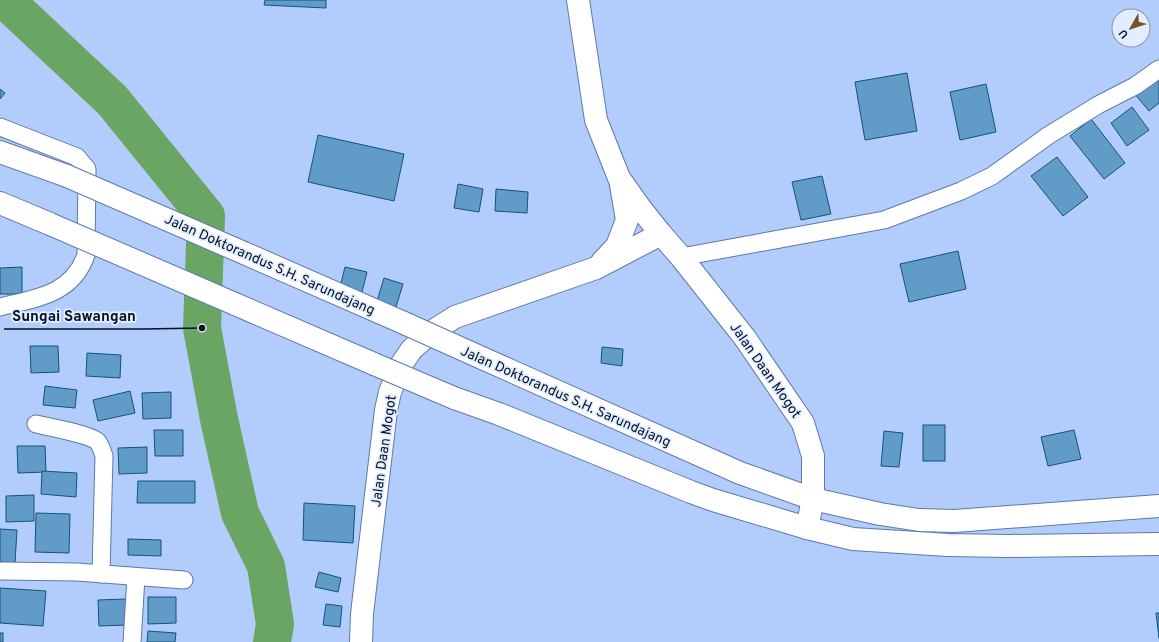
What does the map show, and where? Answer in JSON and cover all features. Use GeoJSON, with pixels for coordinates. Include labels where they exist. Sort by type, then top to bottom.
{"type":"FeatureCollection","features":[{"type":"Feature","properties":{"kind":"main road"},"geometry":{"type":"LineString","coordinates":[[578,0],[596,120],[620,178],[627,220],[617,246],[596,268]]}},
{"type":"Feature","properties":{"kind":"main road","name":"Jalan Doktorandus S.H. Sarundajang"},"geometry":{"type":"LineString","coordinates":[[0,152],[67,176],[482,358],[711,461],[740,473],[814,499],[880,514],[919,520],[954,520],[1159,506]]}},
{"type":"Feature","properties":{"kind":"main road","name":"Jalan Daan Mogot"},"geometry":{"type":"LineString","coordinates":[[620,178],[641,209],[745,338],[803,423],[813,456],[814,499],[806,528]]}},
{"type":"Feature","properties":{"kind":"main road"},"geometry":{"type":"LineString","coordinates":[[0,204],[50,224],[454,398],[499,414],[691,492],[806,528],[853,539],[948,544],[1008,546],[1159,544]]}},
{"type":"Feature","properties":{"kind":"main road","name":"Jalan Daan Mogot"},"geometry":{"type":"LineString","coordinates":[[361,642],[362,614],[386,410],[390,392],[401,365],[412,349],[433,331],[455,316],[596,268],[661,234]]}},
{"type":"Feature","properties":{"kind":"street"},"geometry":{"type":"LineString","coordinates":[[681,257],[884,220],[961,191],[992,176],[1049,135],[1098,105],[1135,86],[1159,69]]}},
{"type":"Feature","properties":{"kind":"street"},"geometry":{"type":"LineString","coordinates":[[0,127],[77,157],[87,169],[86,255],[82,267],[72,280],[60,290],[51,294],[0,307]]}},
{"type":"Feature","properties":{"kind":"street"},"geometry":{"type":"LineString","coordinates":[[36,424],[88,437],[97,442],[102,448],[104,456],[101,574]]}},
{"type":"Feature","properties":{"kind":"street"},"geometry":{"type":"LineString","coordinates":[[0,571],[77,572],[184,580]]}},
{"type":"Feature","properties":{"kind":"street"},"geometry":{"type":"LineString","coordinates":[[132,642],[136,577]]}},
{"type":"Feature","properties":{"kind":"building"},"geometry":{"type":"Polygon","coordinates":[[[265,0],[326,0],[326,8],[264,5],[265,0]]]}},
{"type":"Feature","properties":{"kind":"building"},"geometry":{"type":"Polygon","coordinates":[[[1159,72],[1159,103],[1149,111],[1134,93],[1159,72]]]}},
{"type":"Feature","properties":{"kind":"building"},"geometry":{"type":"Polygon","coordinates":[[[907,73],[917,131],[865,140],[855,82],[907,73]]]}},
{"type":"Feature","properties":{"kind":"building"},"geometry":{"type":"Polygon","coordinates":[[[986,84],[996,132],[960,140],[950,92],[986,84]]]}},
{"type":"Feature","properties":{"kind":"building"},"geometry":{"type":"Polygon","coordinates":[[[0,89],[5,93],[0,99],[0,89]]]}},
{"type":"Feature","properties":{"kind":"building"},"geometry":{"type":"Polygon","coordinates":[[[1132,107],[1149,130],[1127,146],[1111,123],[1132,107]]]}},
{"type":"Feature","properties":{"kind":"building"},"geometry":{"type":"Polygon","coordinates":[[[1091,119],[1125,163],[1104,179],[1070,136],[1091,119]]]}},
{"type":"Feature","properties":{"kind":"building"},"geometry":{"type":"Polygon","coordinates":[[[318,135],[404,154],[394,201],[308,182],[318,135]]]}},
{"type":"Feature","properties":{"kind":"building"},"geometry":{"type":"Polygon","coordinates":[[[1057,157],[1088,197],[1063,216],[1031,176],[1057,157]]]}},
{"type":"Feature","properties":{"kind":"building"},"geometry":{"type":"Polygon","coordinates":[[[822,176],[831,214],[801,220],[792,182],[822,176]]]}},
{"type":"Feature","properties":{"kind":"building"},"geometry":{"type":"Polygon","coordinates":[[[458,184],[483,189],[479,212],[454,208],[458,184]]]}},
{"type":"Feature","properties":{"kind":"building"},"geometry":{"type":"Polygon","coordinates":[[[496,189],[528,192],[527,213],[495,211],[496,189]]]}},
{"type":"Feature","properties":{"kind":"building"},"geometry":{"type":"Polygon","coordinates":[[[958,251],[966,289],[909,302],[900,264],[958,251]]]}},
{"type":"Feature","properties":{"kind":"building"},"geometry":{"type":"Polygon","coordinates":[[[22,267],[22,294],[0,294],[0,268],[22,267]]]}},
{"type":"Feature","properties":{"kind":"building"},"geometry":{"type":"Polygon","coordinates":[[[345,267],[367,272],[361,296],[339,291],[345,267]]]}},
{"type":"Feature","properties":{"kind":"building"},"geometry":{"type":"Polygon","coordinates":[[[384,278],[403,284],[396,307],[377,301],[384,278]]]}},
{"type":"Feature","properties":{"kind":"building"},"geometry":{"type":"Polygon","coordinates":[[[30,346],[58,346],[59,372],[31,373],[30,346]]]}},
{"type":"Feature","properties":{"kind":"building"},"geometry":{"type":"Polygon","coordinates":[[[602,347],[623,349],[622,366],[601,363],[602,347]]]}},
{"type":"Feature","properties":{"kind":"building"},"geometry":{"type":"Polygon","coordinates":[[[87,353],[121,355],[120,378],[86,376],[87,353]]]}},
{"type":"Feature","properties":{"kind":"building"},"geometry":{"type":"Polygon","coordinates":[[[45,386],[77,390],[75,408],[43,405],[45,386]]]}},
{"type":"Feature","properties":{"kind":"building"},"geometry":{"type":"Polygon","coordinates":[[[130,391],[135,413],[98,421],[93,400],[130,391]]]}},
{"type":"Feature","properties":{"kind":"building"},"geometry":{"type":"Polygon","coordinates":[[[171,392],[171,418],[143,419],[142,393],[171,392]]]}},
{"type":"Feature","properties":{"kind":"building"},"geometry":{"type":"Polygon","coordinates":[[[923,425],[945,425],[945,461],[923,461],[923,425]]]}},
{"type":"Feature","properties":{"kind":"building"},"geometry":{"type":"Polygon","coordinates":[[[154,430],[183,430],[183,456],[155,456],[154,430]]]}},
{"type":"Feature","properties":{"kind":"building"},"geometry":{"type":"Polygon","coordinates":[[[1074,430],[1081,459],[1048,466],[1041,437],[1074,430]]]}},
{"type":"Feature","properties":{"kind":"building"},"geometry":{"type":"Polygon","coordinates":[[[884,431],[903,433],[899,467],[881,466],[884,431]]]}},
{"type":"Feature","properties":{"kind":"building"},"geometry":{"type":"Polygon","coordinates":[[[17,446],[45,446],[46,472],[18,473],[17,446]]]}},
{"type":"Feature","properties":{"kind":"building"},"geometry":{"type":"Polygon","coordinates":[[[147,447],[147,473],[119,474],[118,448],[147,447]]]}},
{"type":"Feature","properties":{"kind":"building"},"geometry":{"type":"Polygon","coordinates":[[[42,471],[77,473],[76,497],[41,494],[42,471]]]}},
{"type":"Feature","properties":{"kind":"building"},"geometry":{"type":"Polygon","coordinates":[[[138,481],[195,481],[195,503],[137,503],[138,481]]]}},
{"type":"Feature","properties":{"kind":"building"},"geometry":{"type":"Polygon","coordinates":[[[34,495],[34,521],[6,522],[6,496],[34,495]]]}},
{"type":"Feature","properties":{"kind":"building"},"geometry":{"type":"Polygon","coordinates":[[[304,503],[355,506],[353,543],[303,540],[304,503]]]}},
{"type":"Feature","properties":{"kind":"building"},"geometry":{"type":"Polygon","coordinates":[[[36,513],[70,514],[69,553],[35,552],[36,513]]]}},
{"type":"Feature","properties":{"kind":"building"},"geometry":{"type":"Polygon","coordinates":[[[0,529],[17,530],[15,563],[0,562],[0,529]]]}},
{"type":"Feature","properties":{"kind":"building"},"geometry":{"type":"Polygon","coordinates":[[[128,539],[161,540],[161,556],[128,555],[128,539]]]}},
{"type":"Feature","properties":{"kind":"building"},"geometry":{"type":"Polygon","coordinates":[[[319,572],[341,578],[338,592],[315,587],[319,572]]]}},
{"type":"Feature","properties":{"kind":"building"},"geometry":{"type":"Polygon","coordinates":[[[0,588],[46,591],[43,626],[0,623],[0,588]]]}},
{"type":"Feature","properties":{"kind":"building"},"geometry":{"type":"Polygon","coordinates":[[[148,597],[176,597],[176,623],[148,624],[148,597]]]}},
{"type":"Feature","properties":{"kind":"building"},"geometry":{"type":"Polygon","coordinates":[[[126,599],[127,625],[99,626],[98,600],[126,599]]]}},
{"type":"Feature","properties":{"kind":"building"},"geometry":{"type":"Polygon","coordinates":[[[326,604],[342,606],[340,627],[323,625],[326,604]]]}},
{"type":"Feature","properties":{"kind":"building"},"geometry":{"type":"Polygon","coordinates":[[[1156,613],[1159,613],[1159,638],[1156,613]]]}},
{"type":"Feature","properties":{"kind":"building"},"geometry":{"type":"Polygon","coordinates":[[[148,631],[176,633],[175,642],[147,642],[148,631]]]}},
{"type":"Feature","properties":{"kind":"building"},"geometry":{"type":"Polygon","coordinates":[[[0,633],[3,633],[3,642],[0,642],[0,633]]]}},
{"type":"Feature","properties":{"kind":"waterway"},"geometry":{"type":"LineString","coordinates":[[5,0],[112,100],[206,216],[202,328],[219,419],[240,513],[266,566],[275,624],[272,642]]}},
{"type":"Feature","properties":{"kind":"place","name":"Sungai Sawangan"},"geometry":{"type":"Point","coordinates":[202,328]}}]}
